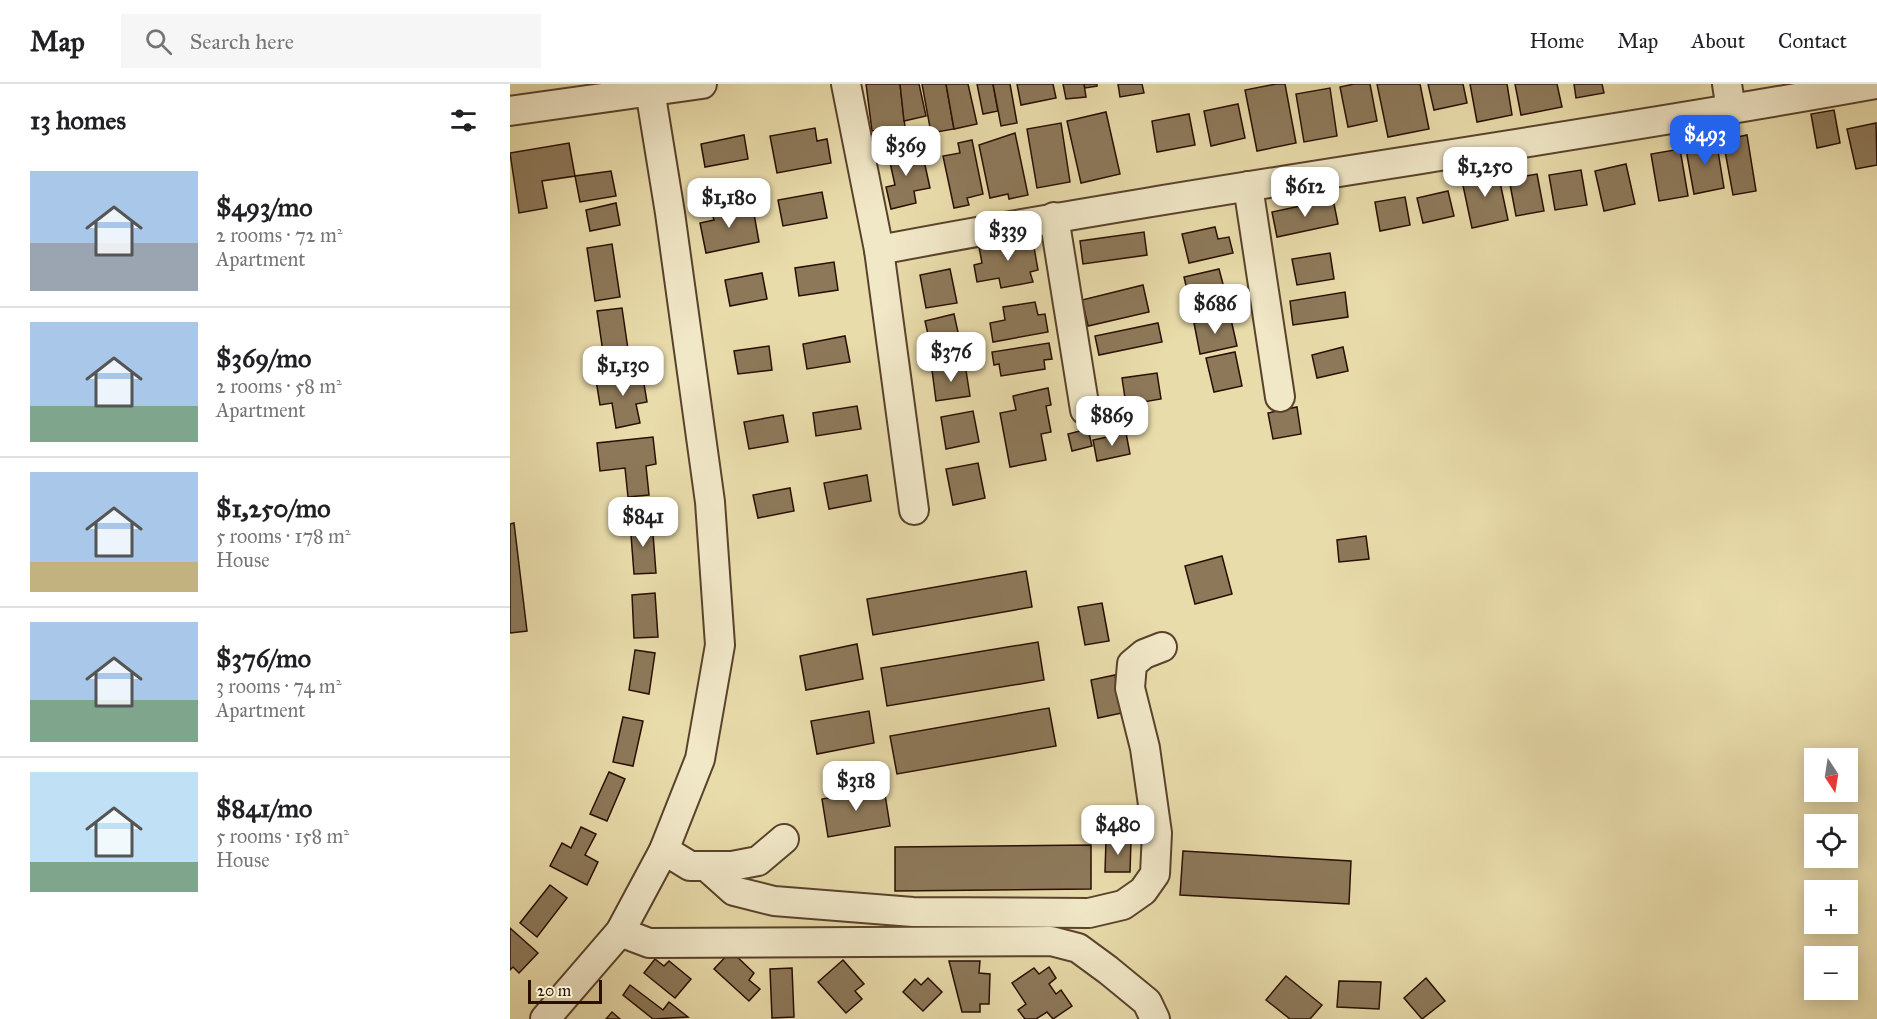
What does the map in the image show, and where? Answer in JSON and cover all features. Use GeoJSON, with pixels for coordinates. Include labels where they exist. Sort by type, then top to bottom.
{"type":"FeatureCollection","features":[{"type":"Feature","properties":{"kind":"street"},"geometry":{"type":"LineString","coordinates":[[510,111],[649,88],[702,84]]}},
{"type":"Feature","properties":{"kind":"street"},"geometry":{"type":"LineString","coordinates":[[846,84],[879,250],[914,510]]}},
{"type":"Feature","properties":{"kind":"street"},"geometry":{"type":"LineString","coordinates":[[879,250],[1054,217],[1248,186],[1729,97],[1876,84]]}},
{"type":"Feature","properties":{"kind":"street"},"geometry":{"type":"LineString","coordinates":[[544,1019],[620,932],[664,850],[700,759],[720,645],[710,502],[670,213],[649,88]]}},
{"type":"Feature","properties":{"kind":"street"},"geometry":{"type":"LineString","coordinates":[[1248,186],[1280,397]]}},
{"type":"Feature","properties":{"kind":"street"},"geometry":{"type":"LineString","coordinates":[[1054,217],[1085,410]]}},
{"type":"Feature","properties":{"kind":"street"},"geometry":{"type":"LineString","coordinates":[[706,866],[734,891],[774,901],[914,912],[1089,913],[1123,905],[1143,891],[1155,874],[1157,833],[1145,748],[1130,688],[1132,664],[1144,654],[1162,647]]}},
{"type":"Feature","properties":{"kind":"street"},"geometry":{"type":"LineString","coordinates":[[664,850],[690,866],[732,866],[758,861],[784,839]]}},
{"type":"Feature","properties":{"kind":"street"},"geometry":{"type":"LineString","coordinates":[[620,932],[648,943],[1051,941],[1078,948],[1108,970],[1147,1002],[1155,1019]]}},
{"type":"Feature","properties":{"kind":"building"},"geometry":{"type":"Polygon","coordinates":[[[866,84],[900,84],[905,127],[872,131],[866,84]]]}},
{"type":"Feature","properties":{"kind":"building"},"geometry":{"type":"Polygon","coordinates":[[[900,84],[919,84],[926,116],[904,121],[900,84]]]}},
{"type":"Feature","properties":{"kind":"building"},"geometry":{"type":"Polygon","coordinates":[[[922,84],[946,84],[954,129],[931,133],[922,84]]]}},
{"type":"Feature","properties":{"kind":"building"},"geometry":{"type":"Polygon","coordinates":[[[946,84],[968,84],[977,124],[954,129],[946,84]]]}},
{"type":"Feature","properties":{"kind":"building"},"geometry":{"type":"Polygon","coordinates":[[[977,84],[993,84],[998,111],[983,114],[977,84]]]}},
{"type":"Feature","properties":{"kind":"building"},"geometry":{"type":"Polygon","coordinates":[[[993,84],[1010,84],[1017,123],[1001,126],[993,84]]]}},
{"type":"Feature","properties":{"kind":"building"},"geometry":{"type":"Polygon","coordinates":[[[1017,84],[1053,84],[1056,98],[1021,105],[1017,84]]]}},
{"type":"Feature","properties":{"kind":"building"},"geometry":{"type":"Polygon","coordinates":[[[1063,84],[1084,84],[1086,97],[1066,99],[1063,84]]]}},
{"type":"Feature","properties":{"kind":"building"},"geometry":{"type":"Polygon","coordinates":[[[1084,84],[1097,84],[1097,86],[1085,88],[1084,84]]]}},
{"type":"Feature","properties":{"kind":"building"},"geometry":{"type":"Polygon","coordinates":[[[1118,84],[1142,84],[1144,93],[1120,97],[1118,84]]]}},
{"type":"Feature","properties":{"kind":"building"},"geometry":{"type":"Polygon","coordinates":[[[1285,84],[1296,143],[1257,151],[1245,90],[1285,84]]]}},
{"type":"Feature","properties":{"kind":"building"},"geometry":{"type":"Polygon","coordinates":[[[1370,84],[1377,121],[1348,127],[1340,87],[1370,84]]]}},
{"type":"Feature","properties":{"kind":"building"},"geometry":{"type":"Polygon","coordinates":[[[1377,84],[1420,84],[1429,129],[1388,137],[1377,84]]]}},
{"type":"Feature","properties":{"kind":"building"},"geometry":{"type":"Polygon","coordinates":[[[1428,84],[1463,84],[1467,103],[1434,110],[1428,84]]]}},
{"type":"Feature","properties":{"kind":"building"},"geometry":{"type":"Polygon","coordinates":[[[1470,84],[1507,84],[1512,115],[1477,122],[1470,84]]]}},
{"type":"Feature","properties":{"kind":"building"},"geometry":{"type":"Polygon","coordinates":[[[1515,84],[1557,84],[1562,107],[1521,115],[1515,84]]]}},
{"type":"Feature","properties":{"kind":"building"},"geometry":{"type":"Polygon","coordinates":[[[1574,84],[1602,84],[1604,93],[1576,98],[1574,84]]]}},
{"type":"Feature","properties":{"kind":"building"},"geometry":{"type":"Polygon","coordinates":[[[1330,88],[1337,136],[1304,142],[1296,94],[1330,88]]]}},
{"type":"Feature","properties":{"kind":"building"},"geometry":{"type":"Polygon","coordinates":[[[1238,104],[1245,138],[1211,146],[1204,111],[1238,104]]]}},
{"type":"Feature","properties":{"kind":"building"},"geometry":{"type":"Polygon","coordinates":[[[1834,110],[1840,143],[1817,148],[1811,114],[1834,110]]]}},
{"type":"Feature","properties":{"kind":"building"},"geometry":{"type":"Polygon","coordinates":[[[1106,112],[1120,174],[1081,183],[1067,121],[1106,112]]]}},
{"type":"Feature","properties":{"kind":"building"},"geometry":{"type":"Polygon","coordinates":[[[1189,114],[1195,145],[1157,152],[1152,121],[1189,114]]]}},
{"type":"Feature","properties":{"kind":"building"},"geometry":{"type":"Polygon","coordinates":[[[1061,123],[1070,182],[1037,188],[1027,129],[1061,123]]]}},
{"type":"Feature","properties":{"kind":"building"},"geometry":{"type":"Polygon","coordinates":[[[1876,123],[1877,165],[1856,169],[1847,129],[1876,123]]]}},
{"type":"Feature","properties":{"kind":"building"},"geometry":{"type":"Polygon","coordinates":[[[815,128],[817,141],[827,139],[831,163],[777,173],[770,136],[815,128]]]}},
{"type":"Feature","properties":{"kind":"building"},"geometry":{"type":"Polygon","coordinates":[[[1015,133],[1028,195],[1009,199],[1008,194],[990,198],[979,145],[1015,133]]]}},
{"type":"Feature","properties":{"kind":"building"},"geometry":{"type":"Polygon","coordinates":[[[744,135],[748,159],[705,167],[701,144],[744,135]]]}},
{"type":"Feature","properties":{"kind":"building"},"geometry":{"type":"Polygon","coordinates":[[[1747,135],[1756,191],[1733,195],[1723,140],[1747,135]]]}},
{"type":"Feature","properties":{"kind":"building"},"geometry":{"type":"Polygon","coordinates":[[[1716,139],[1724,188],[1694,194],[1685,144],[1716,139]]]}},
{"type":"Feature","properties":{"kind":"building"},"geometry":{"type":"Polygon","coordinates":[[[972,140],[983,194],[967,198],[969,205],[954,208],[943,156],[960,153],[958,143],[972,140]]]}},
{"type":"Feature","properties":{"kind":"building"},"geometry":{"type":"Polygon","coordinates":[[[569,143],[575,176],[542,181],[547,208],[519,213],[510,153],[569,143]]]}},
{"type":"Feature","properties":{"kind":"building"},"geometry":{"type":"Polygon","coordinates":[[[907,145],[911,159],[923,156],[930,188],[914,191],[916,203],[891,209],[886,187],[895,185],[887,149],[907,145]]]}},
{"type":"Feature","properties":{"kind":"building"},"geometry":{"type":"Polygon","coordinates":[[[1680,149],[1688,196],[1659,201],[1651,154],[1680,149]]]}},
{"type":"Feature","properties":{"kind":"building"},"geometry":{"type":"Polygon","coordinates":[[[1626,164],[1635,204],[1604,211],[1595,171],[1626,164]]]}},
{"type":"Feature","properties":{"kind":"building"},"geometry":{"type":"Polygon","coordinates":[[[1497,168],[1508,220],[1472,228],[1461,176],[1497,168]]]}},
{"type":"Feature","properties":{"kind":"building"},"geometry":{"type":"Polygon","coordinates":[[[1581,170],[1587,205],[1555,210],[1549,175],[1581,170]]]}},
{"type":"Feature","properties":{"kind":"building"},"geometry":{"type":"Polygon","coordinates":[[[611,171],[616,196],[580,202],[575,176],[611,171]]]}},
{"type":"Feature","properties":{"kind":"building"},"geometry":{"type":"Polygon","coordinates":[[[1537,174],[1544,211],[1516,216],[1509,179],[1537,174]]]}},
{"type":"Feature","properties":{"kind":"building"},"geometry":{"type":"Polygon","coordinates":[[[1448,191],[1454,216],[1423,223],[1417,198],[1448,191]]]}},
{"type":"Feature","properties":{"kind":"building"},"geometry":{"type":"Polygon","coordinates":[[[822,192],[827,218],[783,226],[778,200],[822,192]]]}},
{"type":"Feature","properties":{"kind":"building"},"geometry":{"type":"Polygon","coordinates":[[[1405,197],[1410,225],[1380,231],[1375,202],[1405,197]]]}},
{"type":"Feature","properties":{"kind":"building"},"geometry":{"type":"Polygon","coordinates":[[[1333,199],[1338,224],[1277,237],[1272,212],[1333,199]]]}},
{"type":"Feature","properties":{"kind":"building"},"geometry":{"type":"Polygon","coordinates":[[[616,203],[620,225],[590,231],[586,210],[616,203]]]}},
{"type":"Feature","properties":{"kind":"building"},"geometry":{"type":"Polygon","coordinates":[[[742,203],[745,216],[754,214],[759,242],[706,253],[700,223],[714,220],[711,210],[742,203]]]}},
{"type":"Feature","properties":{"kind":"building"},"geometry":{"type":"Polygon","coordinates":[[[1215,227],[1218,239],[1229,237],[1233,253],[1189,263],[1182,234],[1215,227]]]}},
{"type":"Feature","properties":{"kind":"building"},"geometry":{"type":"Polygon","coordinates":[[[1144,232],[1147,255],[1083,264],[1080,241],[1144,232]]]}},
{"type":"Feature","properties":{"kind":"building"},"geometry":{"type":"Polygon","coordinates":[[[1032,236],[1038,270],[1030,272],[1033,282],[1001,288],[999,278],[977,282],[974,265],[982,263],[979,247],[1032,236]]]}},
{"type":"Feature","properties":{"kind":"building"},"geometry":{"type":"Polygon","coordinates":[[[612,244],[620,297],[595,301],[587,248],[612,244]]]}},
{"type":"Feature","properties":{"kind":"building"},"geometry":{"type":"Polygon","coordinates":[[[1330,253],[1334,279],[1297,285],[1292,259],[1330,253]]]}},
{"type":"Feature","properties":{"kind":"building"},"geometry":{"type":"Polygon","coordinates":[[[834,262],[838,290],[799,296],[795,268],[834,262]]]}},
{"type":"Feature","properties":{"kind":"building"},"geometry":{"type":"Polygon","coordinates":[[[950,269],[957,303],[926,308],[920,275],[950,269]]]}},
{"type":"Feature","properties":{"kind":"building"},"geometry":{"type":"Polygon","coordinates":[[[1219,269],[1228,303],[1192,311],[1184,277],[1219,269]]]}},
{"type":"Feature","properties":{"kind":"building"},"geometry":{"type":"Polygon","coordinates":[[[762,273],[767,299],[730,306],[725,280],[762,273]]]}},
{"type":"Feature","properties":{"kind":"building"},"geometry":{"type":"Polygon","coordinates":[[[1143,285],[1149,312],[1088,326],[1082,300],[1143,285]]]}},
{"type":"Feature","properties":{"kind":"building"},"geometry":{"type":"Polygon","coordinates":[[[1345,292],[1348,317],[1293,325],[1290,301],[1345,292]]]}},
{"type":"Feature","properties":{"kind":"building"},"geometry":{"type":"Polygon","coordinates":[[[1035,302],[1038,315],[1045,314],[1048,332],[993,342],[990,323],[1005,320],[1003,307],[1035,302]]]}},
{"type":"Feature","properties":{"kind":"building"},"geometry":{"type":"Polygon","coordinates":[[[622,308],[630,363],[605,366],[597,311],[622,308]]]}},
{"type":"Feature","properties":{"kind":"building"},"geometry":{"type":"Polygon","coordinates":[[[954,314],[961,346],[932,352],[925,321],[954,314]]]}},
{"type":"Feature","properties":{"kind":"building"},"geometry":{"type":"Polygon","coordinates":[[[1230,315],[1237,346],[1200,354],[1194,323],[1230,315]]]}},
{"type":"Feature","properties":{"kind":"building"},"geometry":{"type":"Polygon","coordinates":[[[1158,323],[1162,342],[1099,355],[1095,336],[1158,323]]]}},
{"type":"Feature","properties":{"kind":"building"},"geometry":{"type":"Polygon","coordinates":[[[845,336],[850,362],[807,369],[803,344],[845,336]]]}},
{"type":"Feature","properties":{"kind":"building"},"geometry":{"type":"Polygon","coordinates":[[[1049,343],[1052,359],[1044,360],[1045,369],[1001,376],[999,364],[994,365],[992,352],[1049,343]]]}},
{"type":"Feature","properties":{"kind":"building"},"geometry":{"type":"Polygon","coordinates":[[[769,346],[772,370],[738,374],[734,351],[769,346]]]}},
{"type":"Feature","properties":{"kind":"building"},"geometry":{"type":"Polygon","coordinates":[[[1343,347],[1348,371],[1317,378],[1312,355],[1343,347]]]}},
{"type":"Feature","properties":{"kind":"building"},"geometry":{"type":"Polygon","coordinates":[[[1235,352],[1242,386],[1214,392],[1206,358],[1235,352]]]}},
{"type":"Feature","properties":{"kind":"building"},"geometry":{"type":"Polygon","coordinates":[[[965,364],[970,396],[936,401],[932,370],[965,364]]]}},
{"type":"Feature","properties":{"kind":"building"},"geometry":{"type":"Polygon","coordinates":[[[642,372],[647,402],[636,404],[640,423],[616,428],[612,403],[600,405],[596,380],[642,372]]]}},
{"type":"Feature","properties":{"kind":"building"},"geometry":{"type":"Polygon","coordinates":[[[1157,373],[1161,399],[1126,405],[1122,378],[1157,373]]]}},
{"type":"Feature","properties":{"kind":"building"},"geometry":{"type":"Polygon","coordinates":[[[1048,388],[1051,405],[1046,406],[1051,432],[1041,434],[1046,460],[1010,467],[1000,413],[1016,410],[1013,396],[1048,388]]]}},
{"type":"Feature","properties":{"kind":"building"},"geometry":{"type":"Polygon","coordinates":[[[857,406],[861,429],[816,436],[813,413],[857,406]]]}},
{"type":"Feature","properties":{"kind":"building"},"geometry":{"type":"Polygon","coordinates":[[[1297,407],[1301,434],[1273,439],[1268,413],[1297,407]]]}},
{"type":"Feature","properties":{"kind":"building"},"geometry":{"type":"Polygon","coordinates":[[[973,411],[979,442],[946,449],[941,417],[973,411]]]}},
{"type":"Feature","properties":{"kind":"building"},"geometry":{"type":"Polygon","coordinates":[[[783,415],[788,442],[749,449],[744,422],[783,415]]]}},
{"type":"Feature","properties":{"kind":"building"},"geometry":{"type":"Polygon","coordinates":[[[1088,429],[1092,446],[1072,451],[1068,434],[1088,429]]]}},
{"type":"Feature","properties":{"kind":"building"},"geometry":{"type":"Polygon","coordinates":[[[1126,433],[1130,454],[1097,461],[1093,440],[1126,433]]]}},
{"type":"Feature","properties":{"kind":"building"},"geometry":{"type":"Polygon","coordinates":[[[653,437],[656,464],[646,466],[649,495],[628,497],[625,468],[600,471],[597,443],[653,437]]]}},
{"type":"Feature","properties":{"kind":"building"},"geometry":{"type":"Polygon","coordinates":[[[978,463],[985,498],[953,505],[946,469],[978,463]]]}},
{"type":"Feature","properties":{"kind":"building"},"geometry":{"type":"Polygon","coordinates":[[[867,475],[871,501],[829,509],[824,483],[867,475]]]}},
{"type":"Feature","properties":{"kind":"building"},"geometry":{"type":"Polygon","coordinates":[[[790,488],[794,511],[758,518],[753,495],[790,488]]]}},
{"type":"Feature","properties":{"kind":"building"},"geometry":{"type":"Polygon","coordinates":[[[652,521],[656,573],[634,574],[630,522],[652,521]]]}},
{"type":"Feature","properties":{"kind":"building"},"geometry":{"type":"Polygon","coordinates":[[[514,523],[527,631],[510,633],[510,524],[514,523]]]}},
{"type":"Feature","properties":{"kind":"building"},"geometry":{"type":"Polygon","coordinates":[[[1366,536],[1369,559],[1339,562],[1337,540],[1366,536]]]}},
{"type":"Feature","properties":{"kind":"building"},"geometry":{"type":"Polygon","coordinates":[[[1222,556],[1232,594],[1195,604],[1185,566],[1222,556]]]}},
{"type":"Feature","properties":{"kind":"building"},"geometry":{"type":"Polygon","coordinates":[[[1026,571],[1032,607],[873,635],[867,599],[1026,571]]]}},
{"type":"Feature","properties":{"kind":"building"},"geometry":{"type":"Polygon","coordinates":[[[655,593],[658,637],[634,638],[632,595],[655,593]]]}},
{"type":"Feature","properties":{"kind":"building"},"geometry":{"type":"Polygon","coordinates":[[[1102,603],[1109,641],[1085,645],[1078,607],[1102,603]]]}},
{"type":"Feature","properties":{"kind":"building"},"geometry":{"type":"Polygon","coordinates":[[[1038,642],[1044,680],[887,706],[881,668],[1038,642]]]}},
{"type":"Feature","properties":{"kind":"building"},"geometry":{"type":"Polygon","coordinates":[[[857,644],[863,679],[806,690],[800,656],[857,644]]]}},
{"type":"Feature","properties":{"kind":"building"},"geometry":{"type":"Polygon","coordinates":[[[635,650],[655,653],[649,694],[629,690],[635,650]]]}},
{"type":"Feature","properties":{"kind":"building"},"geometry":{"type":"Polygon","coordinates":[[[1115,675],[1122,713],[1098,718],[1091,680],[1115,675]]]}},
{"type":"Feature","properties":{"kind":"building"},"geometry":{"type":"Polygon","coordinates":[[[1049,708],[1056,746],[897,774],[890,736],[1049,708]]]}},
{"type":"Feature","properties":{"kind":"building"},"geometry":{"type":"Polygon","coordinates":[[[869,711],[874,743],[817,754],[811,721],[869,711]]]}},
{"type":"Feature","properties":{"kind":"building"},"geometry":{"type":"Polygon","coordinates":[[[623,717],[643,721],[633,766],[613,762],[623,717]]]}},
{"type":"Feature","properties":{"kind":"building"},"geometry":{"type":"Polygon","coordinates":[[[609,772],[625,779],[607,821],[590,814],[609,772]]]}},
{"type":"Feature","properties":{"kind":"building"},"geometry":{"type":"Polygon","coordinates":[[[884,788],[890,826],[828,837],[822,799],[884,788]]]}},
{"type":"Feature","properties":{"kind":"building"},"geometry":{"type":"Polygon","coordinates":[[[581,827],[596,834],[585,855],[598,862],[587,885],[550,866],[562,843],[571,848],[581,827]]]}},
{"type":"Feature","properties":{"kind":"building"},"geometry":{"type":"Polygon","coordinates":[[[1106,840],[1131,840],[1130,872],[1105,872],[1106,840]]]}},
{"type":"Feature","properties":{"kind":"building"},"geometry":{"type":"Polygon","coordinates":[[[1091,845],[1091,889],[895,891],[895,847],[1091,845]]]}},
{"type":"Feature","properties":{"kind":"building"},"geometry":{"type":"Polygon","coordinates":[[[1183,851],[1351,861],[1349,904],[1180,895],[1183,851]]]}},
{"type":"Feature","properties":{"kind":"building"},"geometry":{"type":"Polygon","coordinates":[[[550,885],[567,898],[537,937],[520,923],[550,885]]]}},
{"type":"Feature","properties":{"kind":"building"},"geometry":{"type":"Polygon","coordinates":[[[510,928],[538,953],[519,973],[513,967],[510,970],[510,928]]]}},
{"type":"Feature","properties":{"kind":"building"},"geometry":{"type":"Polygon","coordinates":[[[731,951],[754,973],[749,980],[760,989],[749,1001],[714,969],[731,951]]]}},
{"type":"Feature","properties":{"kind":"building"},"geometry":{"type":"Polygon","coordinates":[[[655,959],[664,966],[669,961],[691,979],[675,998],[644,973],[655,959]]]}},
{"type":"Feature","properties":{"kind":"building"},"geometry":{"type":"Polygon","coordinates":[[[843,960],[864,984],[855,991],[862,999],[846,1013],[818,982],[843,960]]]}},
{"type":"Feature","properties":{"kind":"building"},"geometry":{"type":"Polygon","coordinates":[[[949,961],[980,961],[979,973],[990,974],[989,1004],[980,1004],[980,1012],[962,1012],[949,961]]]}},
{"type":"Feature","properties":{"kind":"building"},"geometry":{"type":"Polygon","coordinates":[[[1049,967],[1056,978],[1049,984],[1056,994],[1061,990],[1072,1006],[1053,1019],[1047,1012],[1036,1019],[1025,1019],[1018,1010],[1026,1004],[1012,983],[1034,968],[1039,974],[1049,967]]]}},
{"type":"Feature","properties":{"kind":"building"},"geometry":{"type":"Polygon","coordinates":[[[792,968],[794,1017],[772,1018],[770,969],[792,968]]]}},
{"type":"Feature","properties":{"kind":"building"},"geometry":{"type":"Polygon","coordinates":[[[1286,976],[1322,1005],[1310,1019],[1290,1019],[1266,1000],[1286,976]]]}},
{"type":"Feature","properties":{"kind":"building"},"geometry":{"type":"Polygon","coordinates":[[[928,978],[942,992],[923,1011],[903,992],[915,979],[921,985],[928,978]]]}},
{"type":"Feature","properties":{"kind":"building"},"geometry":{"type":"Polygon","coordinates":[[[1426,978],[1445,1001],[1422,1019],[1404,998],[1426,978]]]}},
{"type":"Feature","properties":{"kind":"building"},"geometry":{"type":"Polygon","coordinates":[[[1339,981],[1381,982],[1379,1009],[1337,1007],[1339,981]]]}},
{"type":"Feature","properties":{"kind":"building"},"geometry":{"type":"Polygon","coordinates":[[[630,985],[663,1010],[669,1002],[688,1017],[653,1019],[623,995],[630,985]]]}},
{"type":"Feature","properties":{"kind":"building"},"geometry":{"type":"Polygon","coordinates":[[[612,1012],[620,1019],[606,1019],[612,1012]]]}}]}
